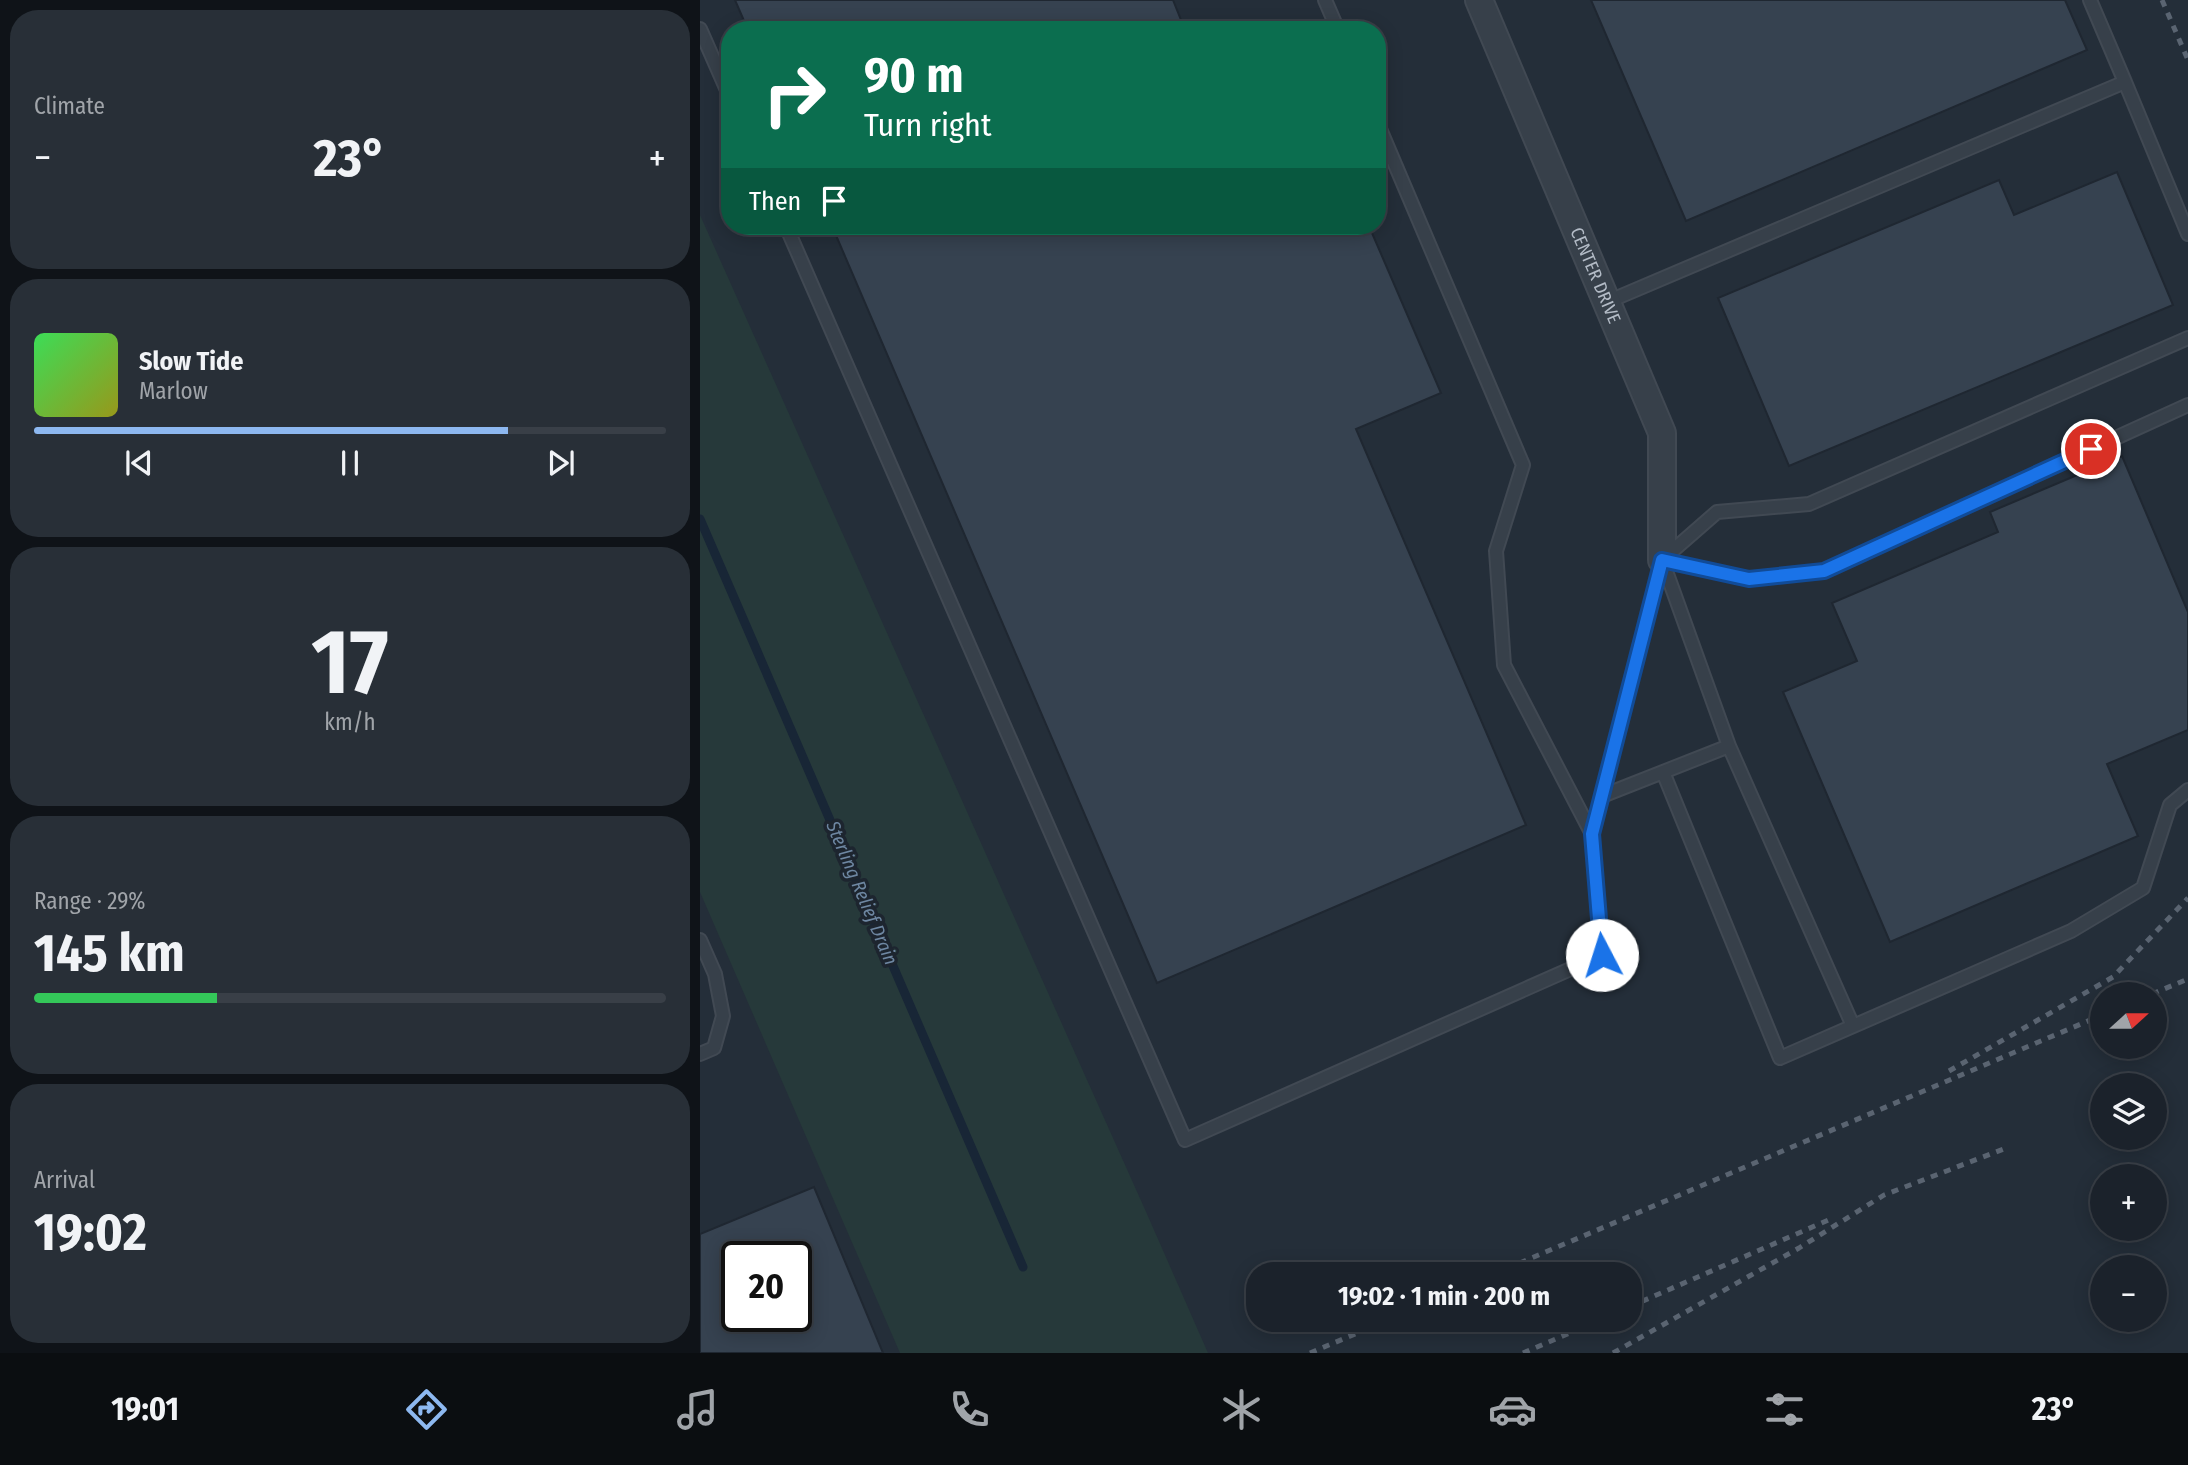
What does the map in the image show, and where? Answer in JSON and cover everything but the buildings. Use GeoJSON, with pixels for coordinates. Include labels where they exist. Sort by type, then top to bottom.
{"type":"FeatureCollection","features":[{"type":"Feature","properties":{"kind":"street","name":"CENTER DRIVE"},"geometry":{"type":"LineString","coordinates":[[1479,0],[1662,433],[1662,560]]}},
{"type":"Feature","properties":{"kind":"lane"},"geometry":{"type":"LineString","coordinates":[[1325,0],[1334,21]]}},
{"type":"Feature","properties":{"kind":"lane"},"geometry":{"type":"LineString","coordinates":[[2090,0],[2188,234]]}},
{"type":"Feature","properties":{"kind":"lane"},"geometry":{"type":"LineString","coordinates":[[700,29],[721,77]]}},
{"type":"Feature","properties":{"kind":"lane"},"geometry":{"type":"LineString","coordinates":[[1607,302],[2125,82]]}},
{"type":"Feature","properties":{"kind":"lane"},"geometry":{"type":"LineString","coordinates":[[1386,143],[1524,466],[1496,551],[1504,665],[1592,834]]}},
{"type":"Feature","properties":{"kind":"lane"},"geometry":{"type":"LineString","coordinates":[[790,235],[1185,1140],[1602,955],[1592,834],[1662,560],[1717,512],[1809,504],[2188,338]]}},
{"type":"Feature","properties":{"kind":"lane"},"geometry":{"type":"LineString","coordinates":[[1662,560],[1749,579],[1824,571],[2188,405]]}},
{"type":"Feature","properties":{"kind":"lane"},"geometry":{"type":"LineString","coordinates":[[1662,560],[1729,746],[1853,1026]]}},
{"type":"Feature","properties":{"kind":"lane"},"geometry":{"type":"LineString","coordinates":[[1602,796],[1729,746]]}},
{"type":"Feature","properties":{"kind":"lane"},"geometry":{"type":"LineString","coordinates":[[1663,772],[1780,1058],[2071,932],[2143,888],[2170,805],[2188,790]]}},
{"type":"Feature","properties":{"kind":"lane"},"geometry":{"type":"LineString","coordinates":[[700,940],[715,974],[723,1016],[714,1048],[700,1054]]}},
{"type":"Feature","properties":{"kind":"shaded area","name":"Sterling Relief Drain"},"geometry":{"type":"Polygon","coordinates":[[[700,215],[1208,1353],[900,1353],[700,892],[700,215]]]}},
{"type":"Feature","properties":{"kind":"waterway","name":"Sterling Relief Drain"},"geometry":{"type":"LineString","coordinates":[[700,519],[1023,1267]]}},
{"type":"Feature","properties":{"kind":"railway"},"geometry":{"type":"LineString","coordinates":[[2162,0],[2188,60]]}},
{"type":"Feature","properties":{"kind":"railway"},"geometry":{"type":"LineString","coordinates":[[1949,1071],[2113,977],[2188,898]]}},
{"type":"Feature","properties":{"kind":"railway"},"geometry":{"type":"LineString","coordinates":[[2167,988],[2188,979]]}},
{"type":"Feature","properties":{"kind":"railway"},"geometry":{"type":"LineString","coordinates":[[1522,1262],[2090,1020]]}},
{"type":"Feature","properties":{"kind":"railway"},"geometry":{"type":"LineString","coordinates":[[1613,1353],[1799,1248],[1884,1195],[2009,1147]]}},
{"type":"Feature","properties":{"kind":"railway"},"geometry":{"type":"LineString","coordinates":[[1642,1301],[1833,1218]]}},
{"type":"Feature","properties":{"kind":"railway"},"geometry":{"type":"LineString","coordinates":[[1310,1353],[1360,1332]]}},
{"type":"Feature","properties":{"kind":"railway"},"geometry":{"type":"LineString","coordinates":[[1523,1353],[1572,1332]]}},
{"type":"Feature","properties":{"kind":"route"},"geometry":{"type":"LineString","coordinates":[[1602,955],[1592,834],[1662,560],[1749,579],[1824,571],[2091,449]]}}]}
